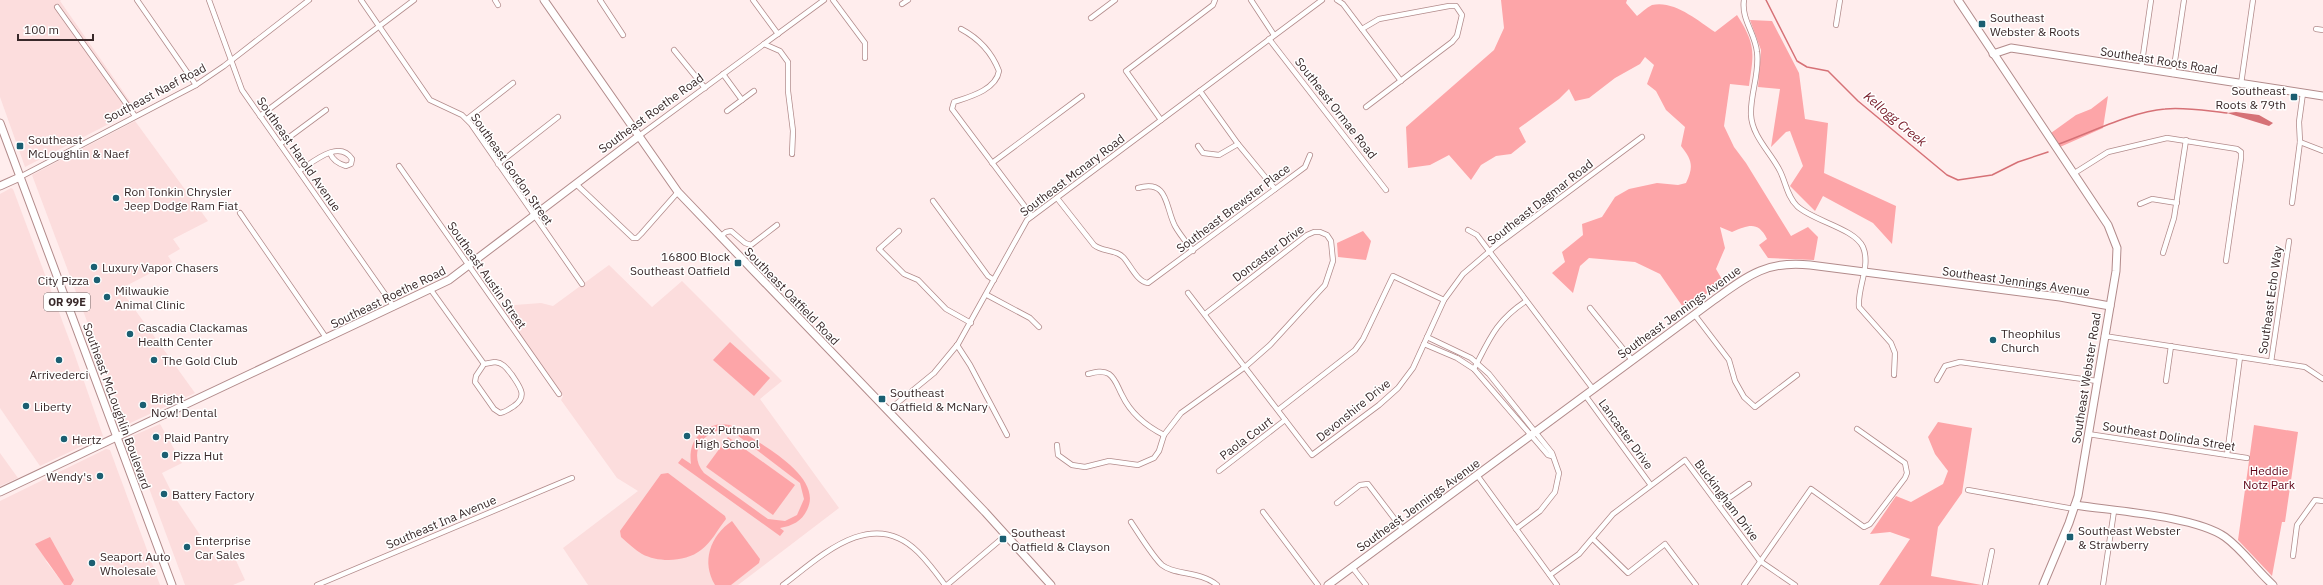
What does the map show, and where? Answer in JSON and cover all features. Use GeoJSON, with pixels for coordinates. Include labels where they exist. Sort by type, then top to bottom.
{"type":"FeatureCollection","features":[{"type":"Feature","properties":{"kind":"main road","name":"Southeast Oatfield Road"},"geometry":{"type":"LineString","coordinates":[[544,0],[678,192],[1006,535],[1051,585]]}},
{"type":"Feature","properties":{"kind":"main road","name":"Southeast Webster Road"},"geometry":{"type":"LineString","coordinates":[[1958,0],[2110,229],[2115,242],[2117,263],[2075,507],[2043,585]]}},
{"type":"Feature","properties":{"kind":"main road","name":"Southeast Roots Road"},"geometry":{"type":"LineString","coordinates":[[1993,54],[2003,48],[2011,48],[2323,96]]}},
{"type":"Feature","properties":{"kind":"main road","name":"Southeast McLoughlin Boulevard"},"geometry":{"type":"LineString","coordinates":[[0,123],[172,585]]}},
{"type":"Feature","properties":{"kind":"main road","name":"Southeast Roethe Road"},"geometry":{"type":"LineString","coordinates":[[0,492],[431,290],[454,277],[469,266],[639,136]]}},
{"type":"Feature","properties":{"kind":"main road","name":"Southeast Naef Road"},"geometry":{"type":"LineString","coordinates":[[0,186],[20,177]]}},
{"type":"Feature","properties":{"kind":"main road","name":"Southeast Jennings Avenue"},"geometry":{"type":"LineString","coordinates":[[1328,585],[1477,475],[1532,432],[1585,395],[1742,279],[1770,266],[1796,264],[1863,271],[2060,297],[2110,306]]}},
{"type":"Feature","properties":{"kind":"main road"},"geometry":{"type":"LineString","coordinates":[[2075,507],[2114,511],[2196,524],[2212,530],[2232,543],[2273,585]]}},
{"type":"Feature","properties":{"kind":"street"},"geometry":{"type":"LineString","coordinates":[[137,0],[196,85]]}},
{"type":"Feature","properties":{"kind":"street","name":"Southeast Harold Avenue"},"geometry":{"type":"LineString","coordinates":[[209,0],[230,61],[242,90],[394,307]]}},
{"type":"Feature","properties":{"kind":"street","name":"Southeast Naef Road"},"geometry":{"type":"LineString","coordinates":[[20,177],[196,85],[230,61],[309,0]]}},
{"type":"Feature","properties":{"kind":"street","name":"Southeast Gordon Street"},"geometry":{"type":"LineString","coordinates":[[361,0],[430,100],[467,119],[582,284]]}},
{"type":"Feature","properties":{"kind":"street"},"geometry":{"type":"LineString","coordinates":[[260,116],[414,0]]}},
{"type":"Feature","properties":{"kind":"street"},"geometry":{"type":"LineString","coordinates":[[495,0],[498,5]]}},
{"type":"Feature","properties":{"kind":"street"},"geometry":{"type":"LineString","coordinates":[[600,0],[624,34]]}},
{"type":"Feature","properties":{"kind":"street"},"geometry":{"type":"LineString","coordinates":[[753,0],[778,34]]}},
{"type":"Feature","properties":{"kind":"street","name":"Southeast Roethe Road"},"geometry":{"type":"LineString","coordinates":[[639,136],[824,0]]}},
{"type":"Feature","properties":{"kind":"street"},"geometry":{"type":"LineString","coordinates":[[832,0],[865,43],[865,58]]}},
{"type":"Feature","properties":{"kind":"street"},"geometry":{"type":"LineString","coordinates":[[902,4],[908,0]]}},
{"type":"Feature","properties":{"kind":"street"},"geometry":{"type":"LineString","coordinates":[[1091,18],[1115,0]]}},
{"type":"Feature","properties":{"kind":"street"},"geometry":{"type":"LineString","coordinates":[[1161,120],[1126,71],[1213,5],[1215,0]]}},
{"type":"Feature","properties":{"kind":"street"},"geometry":{"type":"LineString","coordinates":[[1251,0],[1274,35]]}},
{"type":"Feature","properties":{"kind":"street","name":"Southeast Mcnary Road"},"geometry":{"type":"LineString","coordinates":[[884,408],[890,409],[934,374],[957,346],[987,295],[1023,225],[1032,216],[1322,0]]}},
{"type":"Feature","properties":{"kind":"street"},"geometry":{"type":"LineString","coordinates":[[1337,0],[1343,4],[1402,81]]}},
{"type":"Feature","properties":{"kind":"street"},"geometry":{"type":"LineString","coordinates":[[1744,0],[1744,15],[1757,51],[1751,108],[1751,117],[1756,134],[1776,163],[1790,197],[1798,206],[1856,238],[1860,243],[1865,256],[1859,307],[1891,343],[1894,353],[1894,375]]}},
{"type":"Feature","properties":{"kind":"street"},"geometry":{"type":"LineString","coordinates":[[1836,26],[1840,0]]}},
{"type":"Feature","properties":{"kind":"street"},"geometry":{"type":"LineString","coordinates":[[2141,69],[2151,0]]}},
{"type":"Feature","properties":{"kind":"street"},"geometry":{"type":"LineString","coordinates":[[2173,74],[2184,0]]}},
{"type":"Feature","properties":{"kind":"street"},"geometry":{"type":"LineString","coordinates":[[2241,84],[2253,0]]}},
{"type":"Feature","properties":{"kind":"street"},"geometry":{"type":"LineString","coordinates":[[1362,29],[1379,19],[1424,10],[1456,6],[1461,11],[1457,36],[1452,42],[1366,107]]}},
{"type":"Feature","properties":{"kind":"street"},"geometry":{"type":"LineString","coordinates":[[58,7],[135,116]]}},
{"type":"Feature","properties":{"kind":"street"},"geometry":{"type":"LineString","coordinates":[[961,29],[978,40],[996,64],[999,71],[992,84],[979,93],[954,102],[952,105],[955,114],[1032,216]]}},
{"type":"Feature","properties":{"kind":"street"},"geometry":{"type":"LineString","coordinates":[[2316,29],[2323,30]]}},
{"type":"Feature","properties":{"kind":"street","name":"Southeast Ormae Road"},"geometry":{"type":"LineString","coordinates":[[1270,39],[1386,190]]}},
{"type":"Feature","properties":{"kind":"street"},"geometry":{"type":"LineString","coordinates":[[764,44],[780,51],[788,62],[788,91],[793,133],[792,154]]}},
{"type":"Feature","properties":{"kind":"street"},"geometry":{"type":"LineString","coordinates":[[674,50],[705,88]]}},
{"type":"Feature","properties":{"kind":"street"},"geometry":{"type":"LineString","coordinates":[[724,74],[742,100]]}},
{"type":"Feature","properties":{"kind":"street"},"geometry":{"type":"LineString","coordinates":[[467,119],[513,83]]}},
{"type":"Feature","properties":{"kind":"street"},"geometry":{"type":"LineString","coordinates":[[1200,90],[1238,144],[1275,189]]}},
{"type":"Feature","properties":{"kind":"street"},"geometry":{"type":"LineString","coordinates":[[727,111],[754,91]]}},
{"type":"Feature","properties":{"kind":"street"},"geometry":{"type":"LineString","coordinates":[[2292,203],[2300,142],[2299,122],[2304,93]]}},
{"type":"Feature","properties":{"kind":"street"},"geometry":{"type":"LineString","coordinates":[[992,163],[1082,96]]}},
{"type":"Feature","properties":{"kind":"street"},"geometry":{"type":"LineString","coordinates":[[280,144],[326,110]]}},
{"type":"Feature","properties":{"kind":"street"},"geometry":{"type":"LineString","coordinates":[[498,164],[558,117]]}},
{"type":"Feature","properties":{"kind":"street","name":"Southeast Dagmar Road"},"geometry":{"type":"LineString","coordinates":[[1593,388],[1526,301],[1491,252],[1642,137]]}},
{"type":"Feature","properties":{"kind":"street"},"geometry":{"type":"LineString","coordinates":[[2073,174],[2108,152],[2167,138],[2230,147],[2242,152],[2226,261]]}},
{"type":"Feature","properties":{"kind":"street"},"geometry":{"type":"LineString","coordinates":[[2163,253],[2176,203],[2186,140]]}},
{"type":"Feature","properties":{"kind":"street"},"geometry":{"type":"LineString","coordinates":[[2300,142],[2323,151]]}},
{"type":"Feature","properties":{"kind":"street"},"geometry":{"type":"LineString","coordinates":[[1198,146],[1203,153],[1219,155],[1238,144]]}},
{"type":"Feature","properties":{"kind":"street"},"geometry":{"type":"LineString","coordinates":[[299,171],[321,157],[340,150],[348,153],[352,159],[351,164],[346,166],[341,165],[332,159],[330,154]]}},
{"type":"Feature","properties":{"kind":"street","name":"Southeast Brewster Place"},"geometry":{"type":"LineString","coordinates":[[1057,198],[1094,245],[1102,250],[1121,255],[1140,280],[1148,283],[1163,274],[1305,167],[1310,155]]}},
{"type":"Feature","properties":{"kind":"street","name":"Southeast Austin Street"},"geometry":{"type":"LineString","coordinates":[[399,166],[559,394]]}},
{"type":"Feature","properties":{"kind":"street"},"geometry":{"type":"LineString","coordinates":[[576,184],[633,238],[637,238],[642,234],[678,192]]}},
{"type":"Feature","properties":{"kind":"street"},"geometry":{"type":"LineString","coordinates":[[1138,188],[1152,186],[1159,190],[1165,198],[1175,226],[1193,251]]}},
{"type":"Feature","properties":{"kind":"street"},"geometry":{"type":"LineString","coordinates":[[2140,204],[2152,199],[2176,203]]}},
{"type":"Feature","properties":{"kind":"street"},"geometry":{"type":"LineString","coordinates":[[933,201],[988,276],[994,280]]}},
{"type":"Feature","properties":{"kind":"street"},"geometry":{"type":"LineString","coordinates":[[240,213],[327,339]]}},
{"type":"Feature","properties":{"kind":"street"},"geometry":{"type":"LineString","coordinates":[[720,237],[726,232],[734,232],[745,243],[751,245],[777,225]]}},
{"type":"Feature","properties":{"kind":"street"},"geometry":{"type":"LineString","coordinates":[[1468,230],[1477,235],[1491,252]]}},
{"type":"Feature","properties":{"kind":"street"},"geometry":{"type":"LineString","coordinates":[[900,231],[879,249],[904,274],[918,280],[946,309],[971,323]]}},
{"type":"Feature","properties":{"kind":"street","name":"Doncaster Drive"},"geometry":{"type":"LineString","coordinates":[[1205,314],[1307,235],[1314,232],[1327,235],[1331,241],[1332,261],[1330,274],[1325,285],[1285,331],[1245,367]]}},
{"type":"Feature","properties":{"kind":"street","name":"Southeast Echo Way"},"geometry":{"type":"LineString","coordinates":[[2271,362],[2289,241]]}},
{"type":"Feature","properties":{"kind":"street","name":"Devonshire Drive"},"geometry":{"type":"LineString","coordinates":[[1188,292],[1312,455],[1392,393],[1413,368],[1444,300],[1460,278],[1491,252]]}},
{"type":"Feature","properties":{"kind":"street"},"geometry":{"type":"LineString","coordinates":[[1278,410],[1355,350],[1363,339],[1393,276],[1444,300]]}},
{"type":"Feature","properties":{"kind":"street"},"geometry":{"type":"LineString","coordinates":[[431,290],[484,364]]}},
{"type":"Feature","properties":{"kind":"street"},"geometry":{"type":"LineString","coordinates":[[987,295],[1030,318],[1039,327]]}},
{"type":"Feature","properties":{"kind":"street"},"geometry":{"type":"LineString","coordinates":[[1474,369],[1496,326],[1509,312],[1526,301]]}},
{"type":"Feature","properties":{"kind":"street"},"geometry":{"type":"LineString","coordinates":[[1590,308],[1632,360]]}},
{"type":"Feature","properties":{"kind":"street"},"geometry":{"type":"LineString","coordinates":[[1694,314],[1729,360],[1735,381],[1744,397],[1755,407],[1797,375]]}},
{"type":"Feature","properties":{"kind":"street"},"geometry":{"type":"LineString","coordinates":[[2104,336],[2309,368],[2323,379]]}},
{"type":"Feature","properties":{"kind":"street"},"geometry":{"type":"LineString","coordinates":[[1427,337],[1461,352],[1477,363],[1489,374],[1548,455],[1552,456],[1559,473],[1556,492],[1540,511],[1516,529]]}},
{"type":"Feature","properties":{"kind":"street"},"geometry":{"type":"LineString","coordinates":[[1424,344],[1457,358],[1474,369],[1532,432]]}},
{"type":"Feature","properties":{"kind":"street"},"geometry":{"type":"LineString","coordinates":[[957,346],[970,365],[1007,435]]}},
{"type":"Feature","properties":{"kind":"street"},"geometry":{"type":"LineString","coordinates":[[2166,381],[2171,346]]}},
{"type":"Feature","properties":{"kind":"street"},"geometry":{"type":"LineString","coordinates":[[2227,455],[2240,357]]}},
{"type":"Feature","properties":{"kind":"street"},"geometry":{"type":"LineString","coordinates":[[500,362],[522,388],[521,399],[505,412],[500,413],[494,409],[475,382],[476,376],[484,364],[500,362]]}},
{"type":"Feature","properties":{"kind":"street"},"geometry":{"type":"LineString","coordinates":[[1937,380],[1945,366],[1960,362],[2097,382]]}},
{"type":"Feature","properties":{"kind":"street"},"geometry":{"type":"LineString","coordinates":[[1058,445],[1058,455],[1077,466],[1109,461],[1138,465],[1154,458],[1159,451],[1164,435],[1181,413],[1245,367]]}},
{"type":"Feature","properties":{"kind":"street"},"geometry":{"type":"LineString","coordinates":[[1088,374],[1102,372],[1109,373],[1116,381],[1132,412],[1153,430],[1164,435]]}},
{"type":"Feature","properties":{"kind":"street","name":"Lancaster Drive"},"geometry":{"type":"LineString","coordinates":[[1585,395],[1650,484]]}},
{"type":"Feature","properties":{"kind":"street","name":"Paola Court"},"geometry":{"type":"LineString","coordinates":[[1218,471],[1285,420]]}},
{"type":"Feature","properties":{"kind":"street"},"geometry":{"type":"LineString","coordinates":[[1744,585],[1811,489],[1864,527],[1870,524],[1905,478],[1906,467],[1902,460],[1857,429]]}},
{"type":"Feature","properties":{"kind":"street","name":"Southeast Dolinda Street"},"geometry":{"type":"LineString","coordinates":[[2088,434],[2248,458]]}},
{"type":"Feature","properties":{"kind":"street","name":"Buckingham Drive"},"geometry":{"type":"LineString","coordinates":[[1550,576],[1579,554],[1593,539],[1612,514],[1650,484],[1685,460],[1760,561],[1795,585]]}},
{"type":"Feature","properties":{"kind":"street"},"geometry":{"type":"LineString","coordinates":[[1477,475],[1557,585]]}},
{"type":"Feature","properties":{"kind":"street","name":"Southeast Ina Avenue"},"geometry":{"type":"LineString","coordinates":[[317,585],[572,478]]}},
{"type":"Feature","properties":{"kind":"street"},"geometry":{"type":"LineString","coordinates":[[1337,502],[1360,485],[1368,484],[1403,530]]}},
{"type":"Feature","properties":{"kind":"street"},"geometry":{"type":"LineString","coordinates":[[1719,505],[1749,484]]}},
{"type":"Feature","properties":{"kind":"street"},"geometry":{"type":"LineString","coordinates":[[1968,490],[2075,507]]}},
{"type":"Feature","properties":{"kind":"street"},"geometry":{"type":"LineString","coordinates":[[2293,556],[2297,525],[2316,500],[2323,501]]}},
{"type":"Feature","properties":{"kind":"street"},"geometry":{"type":"LineString","coordinates":[[2103,585],[2114,511]]}},
{"type":"Feature","properties":{"kind":"street"},"geometry":{"type":"LineString","coordinates":[[1263,512],[1318,585]]}},
{"type":"Feature","properties":{"kind":"street"},"geometry":{"type":"LineString","coordinates":[[1131,522],[1162,565],[1200,575],[1208,578],[1217,585]]}},
{"type":"Feature","properties":{"kind":"street"},"geometry":{"type":"LineString","coordinates":[[783,585],[838,543],[853,537],[870,534],[890,536],[908,544],[919,552],[946,585],[1006,535]]}},
{"type":"Feature","properties":{"kind":"street"},"geometry":{"type":"LineString","coordinates":[[1593,539],[1628,572],[1665,544],[1696,585]]}},
{"type":"Feature","properties":{"kind":"street"},"geometry":{"type":"LineString","coordinates":[[1985,585],[1992,551]]}},
{"type":"Feature","properties":{"kind":"street"},"geometry":{"type":"LineString","coordinates":[[1352,567],[1366,585]]}},
{"type":"Feature","properties":{"kind":"shaded area"},"geometry":{"type":"Polygon","coordinates":[[[0,0],[61,0],[60,1],[136,110],[25,167],[0,97],[0,0]]]}},
{"type":"Feature","properties":{"kind":"shaded area"},"geometry":{"type":"Polygon","coordinates":[[[2236,112],[2259,115],[2273,123],[2269,126],[2227,113],[2236,112]]]}},
{"type":"Feature","properties":{"kind":"shaded area","name":"Ron Tonkin Chrysler Jeep Dodge Ram Fiat"},"geometry":{"type":"Polygon","coordinates":[[[135,121],[208,221],[173,239],[180,249],[168,256],[172,262],[120,289],[195,393],[126,425],[32,175],[135,121]]]}},
{"type":"Feature","properties":{"kind":"shaded area"},"geometry":{"type":"Polygon","coordinates":[[[11,188],[13,189],[72,347],[103,436],[40,466],[0,408],[0,194],[11,188]]]}},
{"type":"Feature","properties":{"kind":"shaded area","name":"Rex Putnam High School"},"geometry":{"type":"Polygon","coordinates":[[[609,265],[652,307],[682,281],[782,381],[760,399],[839,508],[738,585],[588,585],[563,548],[638,491],[617,478],[561,400],[563,396],[500,306],[541,303],[553,306],[609,265]]]}},
{"type":"Feature","properties":{"kind":"shaded area"},"geometry":{"type":"Polygon","coordinates":[[[160,424],[182,463],[162,473],[172,493],[218,562],[233,554],[245,580],[233,585],[185,585],[130,437],[160,424]]]}},
{"type":"Feature","properties":{"kind":"shaded area"},"geometry":{"type":"Polygon","coordinates":[[[106,449],[110,450],[160,585],[71,585],[74,580],[45,560],[64,585],[0,585],[0,501],[106,449]]]}},
{"type":"Feature","properties":{"kind":"shaded area"},"geometry":{"type":"Polygon","coordinates":[[[0,453],[18,478],[0,486],[0,453]]]}},
{"type":"Feature","properties":{"kind":"green space"},"geometry":{"type":"Polygon","coordinates":[[[1501,0],[1627,0],[1626,3],[1637,16],[1652,5],[1669,5],[1685,12],[1715,32],[1737,15],[1748,34],[1752,49],[1752,65],[1749,86],[1730,84],[1724,126],[1734,147],[1746,163],[1791,236],[1808,227],[1818,237],[1814,260],[1768,258],[1759,245],[1767,239],[1760,229],[1748,226],[1732,232],[1720,227],[1725,248],[1716,269],[1723,281],[1685,310],[1660,274],[1635,262],[1589,258],[1580,266],[1573,293],[1552,273],[1565,262],[1562,252],[1583,235],[1582,224],[1602,217],[1615,197],[1629,189],[1657,183],[1678,185],[1686,183],[1691,168],[1691,163],[1688,155],[1681,146],[1685,127],[1666,110],[1656,91],[1647,84],[1654,65],[1645,57],[1640,64],[1615,78],[1589,98],[1575,101],[1569,89],[1559,99],[1519,128],[1526,142],[1511,154],[1496,156],[1481,165],[1471,180],[1449,155],[1430,165],[1408,168],[1406,127],[1494,50],[1504,28],[1501,0]]]}},
{"type":"Feature","properties":{"kind":"green space"},"geometry":{"type":"Polygon","coordinates":[[[1750,20],[1772,21],[1799,73],[1805,119],[1828,123],[1824,173],[1896,206],[1892,244],[1873,223],[1823,196],[1815,211],[1790,186],[1803,166],[1790,131],[1786,132],[1771,147],[1780,89],[1758,87],[1761,50],[1750,20]]]}},
{"type":"Feature","properties":{"kind":"green space"},"geometry":{"type":"Polygon","coordinates":[[[2108,96],[2103,128],[2060,147],[2051,133],[2076,115],[2091,109],[2108,96]]]}},
{"type":"Feature","properties":{"kind":"green space"},"geometry":{"type":"Polygon","coordinates":[[[1363,231],[1371,241],[1366,260],[1338,257],[1337,243],[1363,231]]]}},
{"type":"Feature","properties":{"kind":"green space"},"geometry":{"type":"Polygon","coordinates":[[[730,342],[770,378],[754,396],[713,360],[730,342]]]}},
{"type":"Feature","properties":{"kind":"green space"},"geometry":{"type":"Polygon","coordinates":[[[1938,422],[1972,428],[1962,493],[1938,527],[1931,576],[1982,585],[1879,585],[1910,539],[1890,532],[1870,534],[1896,496],[1911,502],[1943,484],[1948,471],[1935,454],[1928,437],[1938,422]]]}},
{"type":"Feature","properties":{"kind":"green space"},"geometry":{"type":"Polygon","coordinates":[[[720,424],[730,425],[740,430],[776,454],[788,464],[799,474],[807,486],[810,498],[805,514],[789,526],[780,528],[784,531],[780,536],[678,463],[682,458],[691,464],[691,449],[693,443],[701,433],[720,424]],[[716,431],[709,434],[700,443],[697,455],[700,467],[704,473],[768,519],[785,521],[797,515],[804,499],[800,483],[737,435],[729,431],[716,431]]]}},
{"type":"Feature","properties":{"kind":"green space","name":"Heddie Notz Park"},"geometry":{"type":"Polygon","coordinates":[[[2254,425],[2298,432],[2285,522],[2282,522],[2272,576],[2238,540],[2254,425]]]}},
{"type":"Feature","properties":{"kind":"green space"},"geometry":{"type":"Polygon","coordinates":[[[728,437],[795,485],[773,515],[706,467],[728,437]]]}},
{"type":"Feature","properties":{"kind":"green space"},"geometry":{"type":"Polygon","coordinates":[[[668,473],[725,516],[726,519],[705,547],[695,554],[680,559],[664,560],[642,554],[621,537],[620,531],[661,474],[668,473]]]}},
{"type":"Feature","properties":{"kind":"green space"},"geometry":{"type":"Polygon","coordinates":[[[732,521],[760,559],[759,563],[731,585],[715,585],[709,567],[708,559],[710,550],[718,534],[732,521]]]}},
{"type":"Feature","properties":{"kind":"green space"},"geometry":{"type":"Polygon","coordinates":[[[50,537],[74,580],[71,585],[64,585],[35,544],[50,537]]]}},
{"type":"Feature","properties":{"kind":"waterway","name":"Kellogg Creek"},"geometry":{"type":"LineString","coordinates":[[1766,0],[1797,61],[1807,67],[1828,71],[1858,101],[1947,175],[1958,180],[1992,175],[2018,162],[2048,152]]}},
{"type":"Feature","properties":{"kind":"waterway","name":"Kellogg Creek"},"geometry":{"type":"LineString","coordinates":[[2059,144],[2126,118],[2153,111],[2181,108],[2227,113]]}},
{"type":"Feature","properties":{"kind":"place","name":"Southeast Webster & Roots"},"geometry":{"type":"Point","coordinates":[1982,24]}},
{"type":"Feature","properties":{"kind":"place","name":"Southeast Roots & 79th"},"geometry":{"type":"Point","coordinates":[2294,97]}},
{"type":"Feature","properties":{"kind":"place","name":"Southeast McLoughlin & Naef"},"geometry":{"type":"Point","coordinates":[20,146]}},
{"type":"Feature","properties":{"kind":"place","name":"Ron Tonkin Chrysler Jeep Dodge Ram Fiat"},"geometry":{"type":"Point","coordinates":[116,198]}},
{"type":"Feature","properties":{"kind":"place","name":"16800 Block Southeast Oatfield"},"geometry":{"type":"Point","coordinates":[738,263]}},
{"type":"Feature","properties":{"kind":"place","name":"Luxury Vapor Chasers"},"geometry":{"type":"Point","coordinates":[94,267]}},
{"type":"Feature","properties":{"kind":"place","name":"City Pizza"},"geometry":{"type":"Point","coordinates":[97,280]}},
{"type":"Feature","properties":{"kind":"place","name":"Milwaukie Animal Clinic"},"geometry":{"type":"Point","coordinates":[107,297]}},
{"type":"Feature","properties":{"kind":"place","name":"Cascadia Clackamas Health Center"},"geometry":{"type":"Point","coordinates":[130,334]}},
{"type":"Feature","properties":{"kind":"place","name":"Theophilus Church"},"geometry":{"type":"Point","coordinates":[1993,340]}},
{"type":"Feature","properties":{"kind":"place","name":"Arrivederci"},"geometry":{"type":"Point","coordinates":[59,360]}},
{"type":"Feature","properties":{"kind":"place","name":"The Gold Club"},"geometry":{"type":"Point","coordinates":[154,360]}},
{"type":"Feature","properties":{"kind":"place","name":"Southeast Oatfield & McNary"},"geometry":{"type":"Point","coordinates":[882,399]}},
{"type":"Feature","properties":{"kind":"place","name":"Bright Now! Dental"},"geometry":{"type":"Point","coordinates":[143,405]}},
{"type":"Feature","properties":{"kind":"place","name":"Liberty"},"geometry":{"type":"Point","coordinates":[26,406]}},
{"type":"Feature","properties":{"kind":"place","name":"Rex Putnam High School"},"geometry":{"type":"Point","coordinates":[687,436]}},
{"type":"Feature","properties":{"kind":"place","name":"Plaid Pantry"},"geometry":{"type":"Point","coordinates":[156,437]}},
{"type":"Feature","properties":{"kind":"place","name":"Hertz"},"geometry":{"type":"Point","coordinates":[64,439]}},
{"type":"Feature","properties":{"kind":"place","name":"Pizza Hut"},"geometry":{"type":"Point","coordinates":[165,455]}},
{"type":"Feature","properties":{"kind":"place","name":"Wendy's"},"geometry":{"type":"Point","coordinates":[100,476]}},
{"type":"Feature","properties":{"kind":"place","name":"Battery Factory"},"geometry":{"type":"Point","coordinates":[164,494]}},
{"type":"Feature","properties":{"kind":"place","name":"Southeast Webster & Strawberry"},"geometry":{"type":"Point","coordinates":[2070,537]}},
{"type":"Feature","properties":{"kind":"place","name":"Southeast Oatfield & Clayson"},"geometry":{"type":"Point","coordinates":[1003,539]}},
{"type":"Feature","properties":{"kind":"place","name":"Enterprise Car Sales"},"geometry":{"type":"Point","coordinates":[187,547]}},
{"type":"Feature","properties":{"kind":"place","name":"Seaport Auto Wholesale"},"geometry":{"type":"Point","coordinates":[92,563]}}]}
